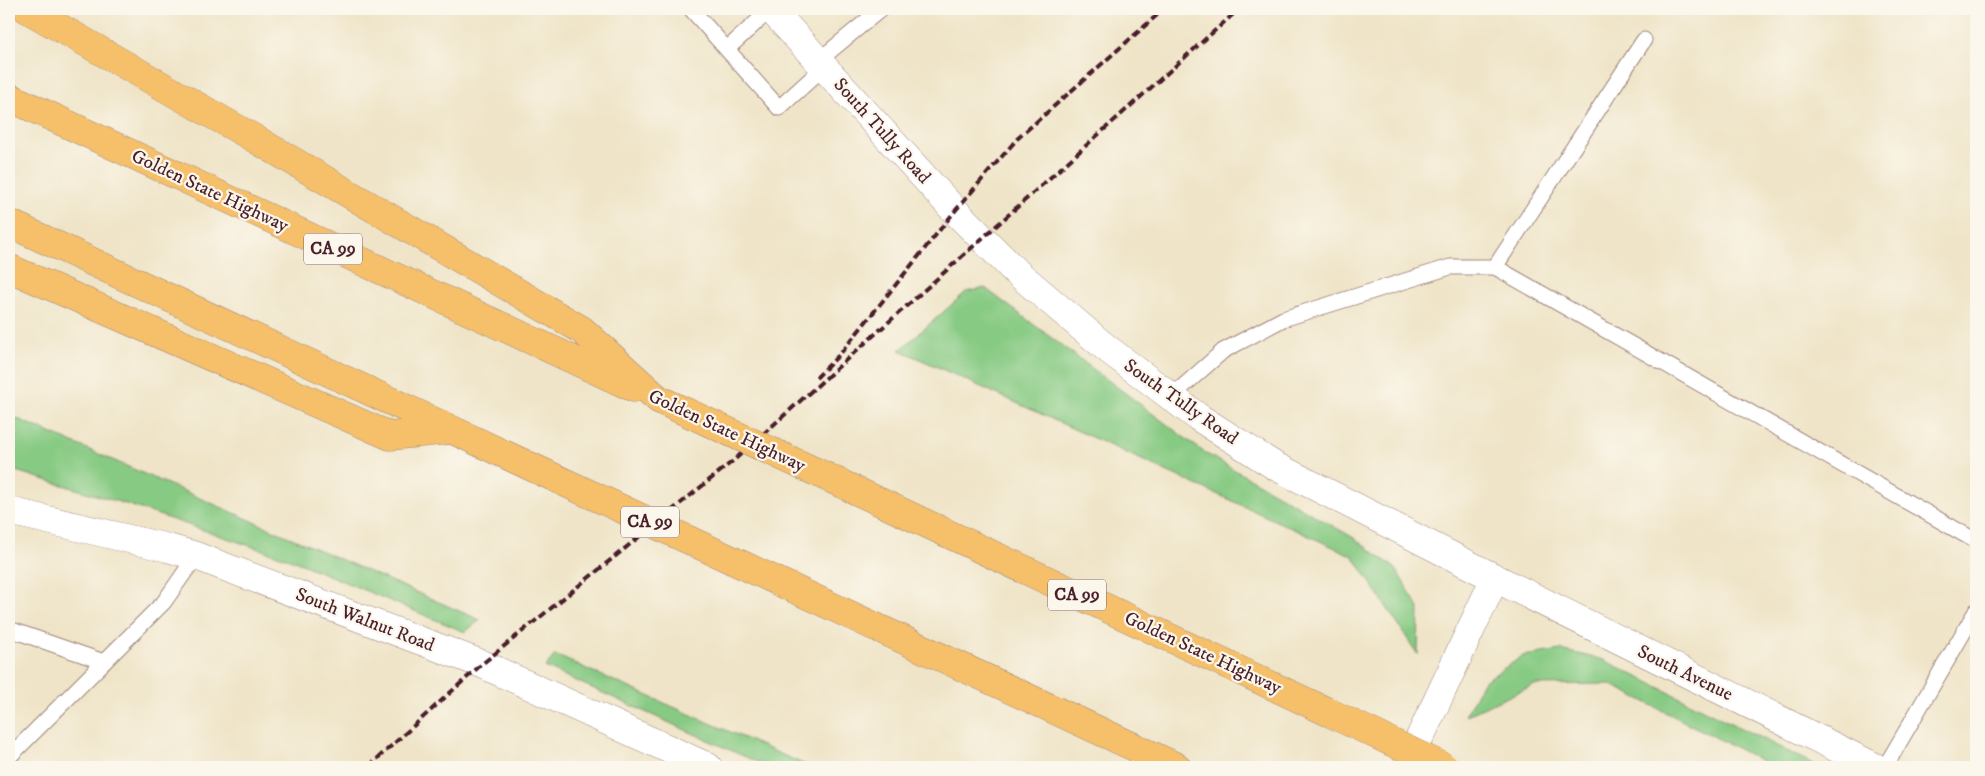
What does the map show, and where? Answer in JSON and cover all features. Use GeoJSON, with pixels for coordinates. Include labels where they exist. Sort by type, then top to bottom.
{"type":"FeatureCollection","features":[{"type":"Feature","properties":{"kind":"highway"},"geometry":{"type":"LineString","coordinates":[[27,9],[250,136],[582,330],[658,399]]}},
{"type":"Feature","properties":{"kind":"highway","name":"Golden State Highway"},"geometry":{"type":"LineString","coordinates":[[9,97],[827,477],[1444,767]]}},
{"type":"Feature","properties":{"kind":"highway","name":"CA 99"},"geometry":{"type":"LineString","coordinates":[[9,223],[1178,767]]}},
{"type":"Feature","properties":{"kind":"highway"},"geometry":{"type":"LineString","coordinates":[[9,268],[390,436],[451,430]]}},
{"type":"Feature","properties":{"kind":"street","name":"South Tully Road"},"geometry":{"type":"LineString","coordinates":[[771,9],[955,211],[1014,270],[1105,347],[1198,417],[1275,466],[1495,578]]}},
{"type":"Feature","properties":{"kind":"street","name":"South Walnut Road"},"geometry":{"type":"LineString","coordinates":[[9,511],[196,556],[482,664],[708,767]]}},
{"type":"Feature","properties":{"kind":"street"},"geometry":{"type":"LineString","coordinates":[[1406,767],[1495,578]]}},
{"type":"Feature","properties":{"kind":"street","name":"South Avenue"},"geometry":{"type":"LineString","coordinates":[[1495,578],[1875,767]]}},
{"type":"Feature","properties":{"kind":"lane"},"geometry":{"type":"LineString","coordinates":[[691,9],[779,108],[821,64],[881,9]]}},
{"type":"Feature","properties":{"kind":"lane"},"geometry":{"type":"LineString","coordinates":[[727,49],[771,9]]}},
{"type":"Feature","properties":{"kind":"lane"},"geometry":{"type":"LineString","coordinates":[[1495,267],[1644,40]]}},
{"type":"Feature","properties":{"kind":"lane"},"geometry":{"type":"LineString","coordinates":[[1171,397],[1223,351],[1282,319],[1450,266],[1495,267],[1976,541]]}},
{"type":"Feature","properties":{"kind":"lane"},"geometry":{"type":"LineString","coordinates":[[9,757],[164,602],[196,556]]}},
{"type":"Feature","properties":{"kind":"lane"},"geometry":{"type":"LineString","coordinates":[[1884,767],[1976,611]]}},
{"type":"Feature","properties":{"kind":"lane"},"geometry":{"type":"LineString","coordinates":[[9,630],[104,662]]}},
{"type":"Feature","properties":{"kind":"green space"},"geometry":{"type":"Polygon","coordinates":[[[985,288],[1205,453],[1354,538],[1395,568],[1419,608],[1418,655],[1353,556],[900,350],[966,292],[985,288]]]}},
{"type":"Feature","properties":{"kind":"green space"},"geometry":{"type":"Polygon","coordinates":[[[9,415],[480,620],[465,632],[292,560],[126,504],[9,469],[9,415]]]}},
{"type":"Feature","properties":{"kind":"green space"},"geometry":{"type":"Polygon","coordinates":[[[1561,650],[1604,660],[1819,767],[1774,767],[1610,684],[1534,685],[1465,716],[1483,682],[1523,656],[1561,650]]]}},
{"type":"Feature","properties":{"kind":"green space"},"geometry":{"type":"Polygon","coordinates":[[[555,655],[810,767],[768,767],[545,667],[555,655]]]}},
{"type":"Feature","properties":{"kind":"railway"},"geometry":{"type":"LineString","coordinates":[[816,378],[840,354],[955,211],[1017,139],[1164,9]]}},
{"type":"Feature","properties":{"kind":"railway"},"geometry":{"type":"LineString","coordinates":[[368,767],[482,664],[733,461],[1239,9]]}}]}
